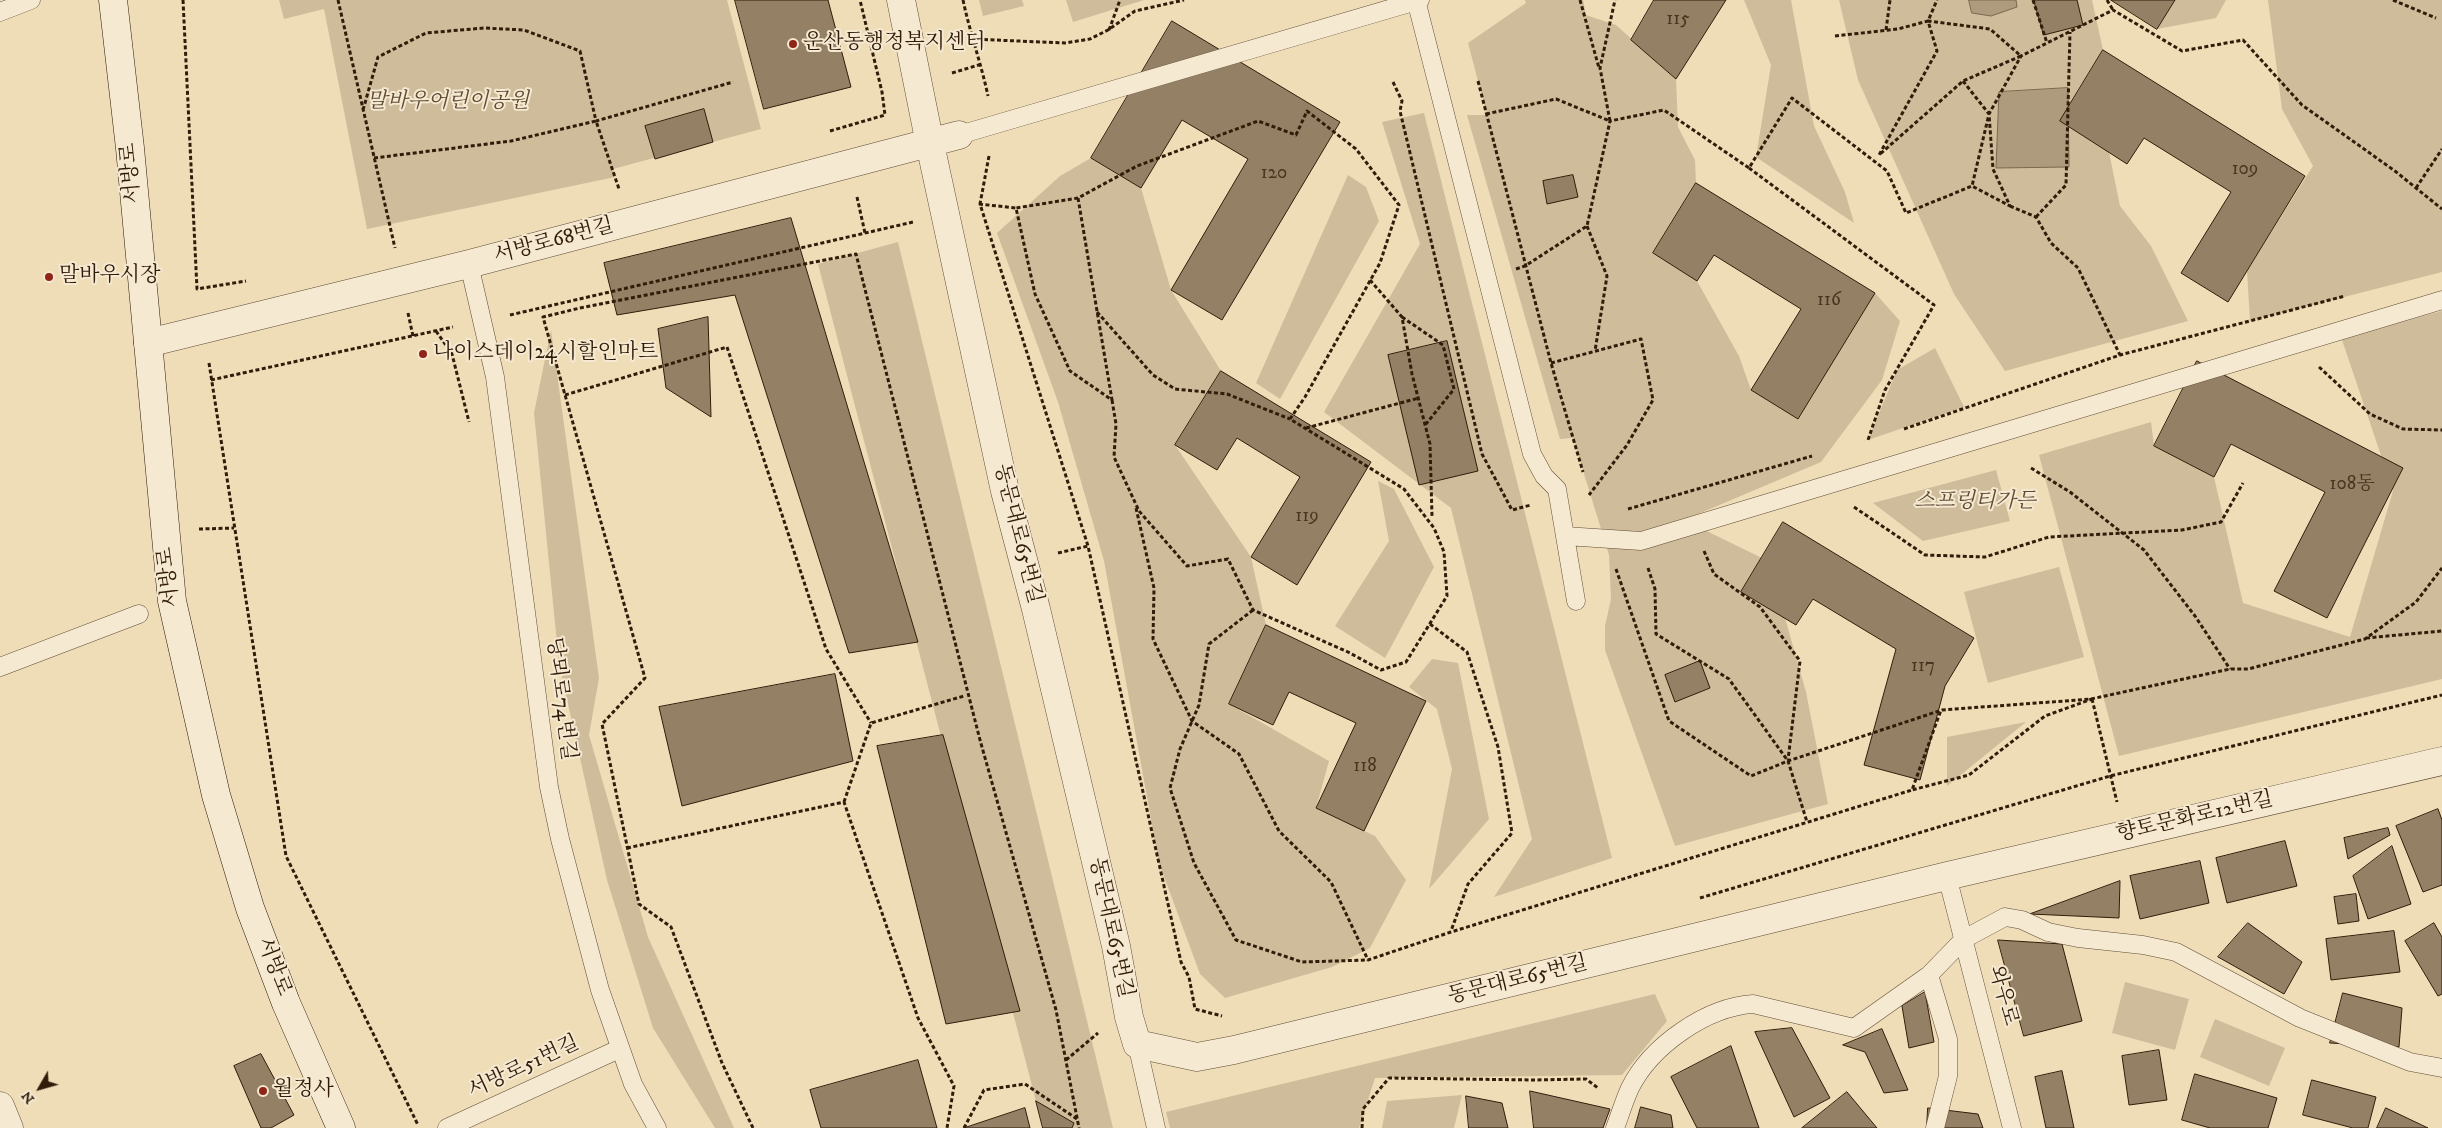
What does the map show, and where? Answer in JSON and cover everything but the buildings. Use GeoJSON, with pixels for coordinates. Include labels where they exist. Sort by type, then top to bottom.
{"type":"FeatureCollection","features":[{"type":"Feature","properties":{"kind":"street","name":"서방로"},"geometry":{"type":"LineString","coordinates":[[112,0],[131,158],[172,601],[216,794],[250,908],[286,1003],[341,1128]]}},
{"type":"Feature","properties":{"kind":"street","name":"동문대로65번길"},"geometry":{"type":"LineString","coordinates":[[902,0],[930,144],[1005,491],[1038,618],[1116,946],[1129,1017],[1137,1044],[1197,1057],[1234,1050],[1948,876]]}},
{"type":"Feature","properties":{"kind":"street","name":"서방로68번길"},"geometry":{"type":"LineString","coordinates":[[148,343],[469,264],[930,144],[958,135]]}},
{"type":"Feature","properties":{"kind":"street","name":"향토문화로12번길"},"geometry":{"type":"LineString","coordinates":[[1948,876],[2442,761]]}},
{"type":"Feature","properties":{"kind":"street"},"geometry":{"type":"LineString","coordinates":[[0,1106],[9,1128]]}},
{"type":"Feature","properties":{"kind":"lane"},"geometry":{"type":"LineString","coordinates":[[0,12],[32,0]]}},
{"type":"Feature","properties":{"kind":"lane"},"geometry":{"type":"LineString","coordinates":[[1416,0],[1485,277],[1532,454],[1544,476],[1557,489],[1576,601]]}},
{"type":"Feature","properties":{"kind":"lane"},"geometry":{"type":"LineString","coordinates":[[958,135],[1420,0]]}},
{"type":"Feature","properties":{"kind":"lane","name":"당뫼로74번길"},"geometry":{"type":"LineString","coordinates":[[469,264],[495,377],[549,787],[600,990],[619,1049],[633,1084],[657,1128]]}},
{"type":"Feature","properties":{"kind":"lane"},"geometry":{"type":"LineString","coordinates":[[1565,536],[1641,541],[2442,300]]}},
{"type":"Feature","properties":{"kind":"lane"},"geometry":{"type":"LineString","coordinates":[[0,667],[139,614]]}},
{"type":"Feature","properties":{"kind":"lane","name":"와우로"},"geometry":{"type":"LineString","coordinates":[[1948,876],[2012,1128]]}},
{"type":"Feature","properties":{"kind":"lane"},"geometry":{"type":"LineString","coordinates":[[1615,1128],[1630,1087],[1648,1062],[1666,1043],[1720,1010],[1738,1005],[1753,1004],[1854,1028],[1929,975],[1964,939],[2005,917],[2022,920],[2048,932],[2078,938],[2143,945],[2176,952],[2300,1018],[2410,1062],[2442,1068]]}},
{"type":"Feature","properties":{"kind":"lane"},"geometry":{"type":"LineString","coordinates":[[1929,975],[1948,1039],[1948,1076],[1935,1128]]}},
{"type":"Feature","properties":{"kind":"lane"},"geometry":{"type":"LineString","coordinates":[[1137,1044],[1156,1128]]}},
{"type":"Feature","properties":{"kind":"lane","name":"서방로51번길"},"geometry":{"type":"LineString","coordinates":[[447,1128],[619,1049]]}},
{"type":"Feature","properties":{"kind":"path"},"geometry":{"type":"LineString","coordinates":[[183,0],[197,289],[286,856],[419,1128]]}},
{"type":"Feature","properties":{"kind":"path"},"geometry":{"type":"LineString","coordinates":[[338,0],[397,256]]}},
{"type":"Feature","properties":{"kind":"path"},"geometry":{"type":"LineString","coordinates":[[820,134],[885,115],[882,92],[860,0]]}},
{"type":"Feature","properties":{"kind":"path"},"geometry":{"type":"LineString","coordinates":[[963,0],[971,39],[982,64],[995,125],[980,204],[1088,546],[1180,962],[1190,977],[1195,1009],[1224,1016]]}},
{"type":"Feature","properties":{"kind":"path"},"geometry":{"type":"LineString","coordinates":[[1108,30],[1120,0]]}},
{"type":"Feature","properties":{"kind":"path"},"geometry":{"type":"LineString","coordinates":[[971,39],[1065,44],[1090,39],[1108,30],[1135,11],[1184,0]]}},
{"type":"Feature","properties":{"kind":"path"},"geometry":{"type":"LineString","coordinates":[[1580,0],[1600,68],[1610,121],[1587,226],[1608,276],[1594,351]]}},
{"type":"Feature","properties":{"kind":"path"},"geometry":{"type":"LineString","coordinates":[[1600,68],[1614,0]]}},
{"type":"Feature","properties":{"kind":"path"},"geometry":{"type":"LineString","coordinates":[[1886,30],[1890,0]]}},
{"type":"Feature","properties":{"kind":"path"},"geometry":{"type":"LineString","coordinates":[[1938,0],[1928,21],[1937,51],[1880,155],[1963,81],[2047,44],[2113,10]]}},
{"type":"Feature","properties":{"kind":"path"},"geometry":{"type":"LineString","coordinates":[[2033,0],[2047,44]]}},
{"type":"Feature","properties":{"kind":"path"},"geometry":{"type":"LineString","coordinates":[[2107,0],[2113,10],[2182,51],[2243,40],[2302,105],[2442,209]]}},
{"type":"Feature","properties":{"kind":"path"},"geometry":{"type":"LineString","coordinates":[[2393,0],[2436,18]]}},
{"type":"Feature","properties":{"kind":"path"},"geometry":{"type":"LineString","coordinates":[[1835,36],[1886,30],[1928,21],[1990,29],[2021,56]]}},
{"type":"Feature","properties":{"kind":"path"},"geometry":{"type":"LineString","coordinates":[[363,110],[378,57],[426,33],[484,28],[524,30],[580,51],[596,121],[621,194]]}},
{"type":"Feature","properties":{"kind":"path"},"geometry":{"type":"LineString","coordinates":[[2036,217],[2066,185],[2070,32]]}},
{"type":"Feature","properties":{"kind":"path"},"geometry":{"type":"LineString","coordinates":[[1972,186],[1989,114],[2021,56]]}},
{"type":"Feature","properties":{"kind":"path"},"geometry":{"type":"LineString","coordinates":[[1478,81],[1551,363],[1585,479]]}},
{"type":"Feature","properties":{"kind":"path"},"geometry":{"type":"LineString","coordinates":[[1963,81],[1989,114],[1993,169],[2010,206]]}},
{"type":"Feature","properties":{"kind":"path"},"geometry":{"type":"LineString","coordinates":[[374,158],[512,141],[596,121],[733,82]]}},
{"type":"Feature","properties":{"kind":"path"},"geometry":{"type":"LineString","coordinates":[[1393,82],[1402,101],[1401,116],[1482,454],[1512,510]]}},
{"type":"Feature","properties":{"kind":"path"},"geometry":{"type":"LineString","coordinates":[[1749,168],[1792,98],[1887,171],[1906,213],[1972,186]]}},
{"type":"Feature","properties":{"kind":"path"},"geometry":{"type":"LineString","coordinates":[[1486,114],[1556,99],[1610,121],[1664,110],[1749,168],[1934,305],[1885,390],[1868,440]]}},
{"type":"Feature","properties":{"kind":"path"},"geometry":{"type":"LineString","coordinates":[[980,204],[1016,208],[1078,198],[1137,166],[1258,121],[1296,135],[1307,111],[1356,149],[1399,205],[1380,262],[1305,397],[1290,419]]}},
{"type":"Feature","properties":{"kind":"path"},"geometry":{"type":"LineString","coordinates":[[2416,188],[2442,149]]}},
{"type":"Feature","properties":{"kind":"path"},"geometry":{"type":"LineString","coordinates":[[1972,186],[2036,217],[2050,243],[2078,268],[2120,355]]}},
{"type":"Feature","properties":{"kind":"path"},"geometry":{"type":"LineString","coordinates":[[1078,198],[1096,312],[1116,424],[1114,457],[1139,511],[1187,566],[1228,559],[1253,610],[1348,652],[1381,670],[1406,662],[1447,596],[1444,552],[1434,528],[1404,488],[1290,419],[1227,394],[1175,389],[1153,376],[1096,312]]}},
{"type":"Feature","properties":{"kind":"path"},"geometry":{"type":"LineString","coordinates":[[1016,208],[1035,294],[1070,371],[1112,400]]}},
{"type":"Feature","properties":{"kind":"path"},"geometry":{"type":"LineString","coordinates":[[212,380],[482,321],[901,225]]}},
{"type":"Feature","properties":{"kind":"path"},"geometry":{"type":"LineString","coordinates":[[1485,277],[1526,266],[1587,226]]}},
{"type":"Feature","properties":{"kind":"path"},"geometry":{"type":"LineString","coordinates":[[754,1128],[722,1063],[671,927],[639,904],[602,724],[645,678],[543,317],[580,308],[856,254],[980,740],[1056,1010],[1079,1128]]}},
{"type":"Feature","properties":{"kind":"path"},"geometry":{"type":"LineString","coordinates":[[197,289],[254,280]]}},
{"type":"Feature","properties":{"kind":"path"},"geometry":{"type":"LineString","coordinates":[[1370,280],[1402,317],[1443,345],[1454,389],[1425,424]]}},
{"type":"Feature","properties":{"kind":"path"},"geometry":{"type":"LineString","coordinates":[[1902,430],[2010,390],[2120,355],[2352,294]]}},
{"type":"Feature","properties":{"kind":"path"},"geometry":{"type":"LineString","coordinates":[[1402,317],[1418,398],[1430,444],[1432,516]]}},
{"type":"Feature","properties":{"kind":"path"},"geometry":{"type":"LineString","coordinates":[[1551,363],[1641,339],[1653,400],[1628,445],[1589,495]]}},
{"type":"Feature","properties":{"kind":"path"},"geometry":{"type":"LineString","coordinates":[[565,395],[727,348],[826,649],[871,723]]}},
{"type":"Feature","properties":{"kind":"path"},"geometry":{"type":"LineString","coordinates":[[2318,366],[2370,414],[2403,429],[2442,430]]}},
{"type":"Feature","properties":{"kind":"path"},"geometry":{"type":"LineString","coordinates":[[1305,428],[1418,398]]}},
{"type":"Feature","properties":{"kind":"path"},"geometry":{"type":"LineString","coordinates":[[1859,443],[1876,438]]}},
{"type":"Feature","properties":{"kind":"path"},"geometry":{"type":"LineString","coordinates":[[1624,510],[1821,453]]}},
{"type":"Feature","properties":{"kind":"path"},"geometry":{"type":"LineString","coordinates":[[2030,468],[2070,492],[2144,550],[2195,616],[2230,669]]}},
{"type":"Feature","properties":{"kind":"path"},"geometry":{"type":"LineString","coordinates":[[1854,506],[1925,555],[1985,557],[2049,537],[2182,530],[2221,522],[2243,483]]}},
{"type":"Feature","properties":{"kind":"path"},"geometry":{"type":"LineString","coordinates":[[1587,487],[1603,539],[1618,574],[1669,721],[1751,776],[1788,761],[1942,710],[2092,699]]}},
{"type":"Feature","properties":{"kind":"path"},"geometry":{"type":"LineString","coordinates":[[1134,502],[1154,588],[1152,639],[1192,721],[1239,754],[1279,831],[1331,882],[1368,960]]}},
{"type":"Feature","properties":{"kind":"path"},"geometry":{"type":"LineString","coordinates":[[1700,543],[1714,574],[1760,607],[1800,661],[1788,761]]}},
{"type":"Feature","properties":{"kind":"path"},"geometry":{"type":"LineString","coordinates":[[1646,563],[1655,589],[1656,634],[1729,679],[1788,761],[1807,822]]}},
{"type":"Feature","properties":{"kind":"path"},"geometry":{"type":"LineString","coordinates":[[2365,638],[2416,602],[2442,568]]}},
{"type":"Feature","properties":{"kind":"path"},"geometry":{"type":"LineString","coordinates":[[1253,610],[1209,644],[1199,705],[1180,749],[1170,788],[1194,864],[1236,940],[1302,962],[1368,960],[1451,932],[1807,822],[1969,775],[2045,716],[2092,699],[2230,669],[2248,669],[2365,638],[2442,631]]}},
{"type":"Feature","properties":{"kind":"path"},"geometry":{"type":"LineString","coordinates":[[1430,624],[1468,652],[1498,747],[1512,832],[1468,884],[1451,932]]}},
{"type":"Feature","properties":{"kind":"path"},"geometry":{"type":"LineString","coordinates":[[1692,901],[2110,776],[2442,695]]}},
{"type":"Feature","properties":{"kind":"path"},"geometry":{"type":"LineString","coordinates":[[871,723],[964,696]]}},
{"type":"Feature","properties":{"kind":"path"},"geometry":{"type":"LineString","coordinates":[[2092,699],[2126,834]]}},
{"type":"Feature","properties":{"kind":"path"},"geometry":{"type":"LineString","coordinates":[[1912,790],[1942,710]]}},
{"type":"Feature","properties":{"kind":"path"},"geometry":{"type":"LineString","coordinates":[[871,723],[844,802],[918,1018],[954,1086],[948,1128]]}},
{"type":"Feature","properties":{"kind":"path"},"geometry":{"type":"LineString","coordinates":[[627,848],[844,802]]}},
{"type":"Feature","properties":{"kind":"path"},"geometry":{"type":"LineString","coordinates":[[1066,1060],[1102,1031]]}},
{"type":"Feature","properties":{"kind":"path"},"geometry":{"type":"LineString","coordinates":[[1362,1128],[1363,1109],[1389,1078],[1586,1079],[1623,1106]]}},
{"type":"Feature","properties":{"kind":"path"},"geometry":{"type":"LineString","coordinates":[[964,1128],[984,1090],[1025,1084],[1078,1119]]}},
{"type":"Feature","properties":{"kind":"green space","name":"말바우어린이공원"},"geometry":{"type":"Polygon","coordinates":[[[279,0],[727,0],[761,129],[613,169],[615,177],[367,229],[324,9],[284,19],[279,0]]]}},
{"type":"Feature","properties":{"kind":"green space"},"geometry":{"type":"Polygon","coordinates":[[[979,0],[1022,0],[1024,6],[983,16],[979,0]]]}},
{"type":"Feature","properties":{"kind":"green space"},"geometry":{"type":"Polygon","coordinates":[[[1066,0],[1144,0],[1073,22],[1066,0]]]}},
{"type":"Feature","properties":{"kind":"green space"},"geometry":{"type":"Polygon","coordinates":[[[1525,0],[1583,0],[1586,15],[1616,25],[1676,79],[1678,127],[1695,160],[1696,183],[1653,253],[1697,281],[1739,356],[1751,390],[1798,419],[1875,293],[1900,321],[1882,380],[1821,462],[1684,520],[1762,558],[1785,618],[1806,692],[1828,804],[1675,846],[1605,650],[1605,626],[1611,599],[1609,555],[1573,438],[1560,439],[1467,115],[1487,115],[1468,43],[1526,3],[1525,0]]]}},
{"type":"Feature","properties":{"kind":"green space"},"geometry":{"type":"Polygon","coordinates":[[[1744,0],[1791,0],[1814,126],[1845,192],[1854,223],[1756,157],[1771,65],[1744,0]]]}},
{"type":"Feature","properties":{"kind":"green space"},"geometry":{"type":"Polygon","coordinates":[[[1839,0],[2092,0],[2103,50],[2060,121],[2109,152],[2120,206],[2151,246],[2188,321],[2005,371],[1954,294],[1858,80],[1839,0]]]}},
{"type":"Feature","properties":{"kind":"green space"},"geometry":{"type":"Polygon","coordinates":[[[2175,0],[2226,0],[2216,18],[2157,29],[2175,0]]]}},
{"type":"Feature","properties":{"kind":"green space"},"geometry":{"type":"Polygon","coordinates":[[[2268,0],[2442,0],[2442,272],[2250,321],[2247,271],[2313,166],[2282,109],[2268,0]]]}},
{"type":"Feature","properties":{"kind":"green space"},"geometry":{"type":"Polygon","coordinates":[[[1424,113],[1612,858],[1494,897],[1532,839],[1451,508],[1324,412],[1420,244],[1382,122],[1424,113]]]}},
{"type":"Feature","properties":{"kind":"green space"},"geometry":{"type":"Polygon","coordinates":[[[1091,158],[1141,188],[1171,290],[1221,371],[1175,445],[1251,557],[1266,625],[1229,704],[1329,761],[1316,808],[1375,836],[1406,880],[1370,948],[1332,967],[1225,998],[1200,974],[1159,863],[1104,561],[1058,402],[997,233],[1060,176],[1091,158]]]}},
{"type":"Feature","properties":{"kind":"green space"},"geometry":{"type":"Polygon","coordinates":[[[1348,175],[1366,187],[1379,221],[1280,399],[1256,383],[1348,175]]]}},
{"type":"Feature","properties":{"kind":"green space"},"geometry":{"type":"Polygon","coordinates":[[[898,242],[1113,1128],[1043,1128],[818,264],[898,242]]]}},
{"type":"Feature","properties":{"kind":"green space"},"geometry":{"type":"Polygon","coordinates":[[[2442,311],[2442,679],[2119,756],[2039,455],[2151,422],[2154,446],[2214,477],[2243,603],[2350,637],[2393,491],[2341,337],[2442,311]]]}},
{"type":"Feature","properties":{"kind":"green space"},"geometry":{"type":"Polygon","coordinates":[[[551,330],[599,678],[589,735],[648,937],[734,1128],[715,1128],[653,1028],[607,880],[559,663],[534,413],[551,330]]]}},
{"type":"Feature","properties":{"kind":"green space"},"geometry":{"type":"Polygon","coordinates":[[[1935,348],[1964,407],[1868,440],[1897,370],[1935,348]]]}},
{"type":"Feature","properties":{"kind":"green space","name":"스프링티가든"},"geometry":{"type":"Polygon","coordinates":[[[1996,470],[2010,521],[1923,541],[1873,503],[1996,470]]]}},
{"type":"Feature","properties":{"kind":"green space"},"geometry":{"type":"Polygon","coordinates":[[[1378,481],[1394,489],[1434,567],[1385,658],[1335,626],[1389,541],[1378,481]]]}},
{"type":"Feature","properties":{"kind":"green space"},"geometry":{"type":"Polygon","coordinates":[[[2059,567],[2084,657],[1988,683],[1964,592],[2059,567]]]}},
{"type":"Feature","properties":{"kind":"green space"},"geometry":{"type":"Polygon","coordinates":[[[1432,659],[1458,663],[1489,819],[1429,889],[1452,769],[1437,709],[1409,687],[1432,659]]]}},
{"type":"Feature","properties":{"kind":"green space"},"geometry":{"type":"Polygon","coordinates":[[[2026,722],[1947,786],[1947,737],[2026,722]]]}},
{"type":"Feature","properties":{"kind":"green space"},"geometry":{"type":"Polygon","coordinates":[[[2125,982],[2189,999],[2175,1050],[2112,1033],[2125,982]]]}},
{"type":"Feature","properties":{"kind":"green space"},"geometry":{"type":"Polygon","coordinates":[[[1655,994],[1667,1021],[1622,1075],[1375,1078],[1359,1128],[1170,1128],[1166,1112],[1655,994]]]}},
{"type":"Feature","properties":{"kind":"green space"},"geometry":{"type":"Polygon","coordinates":[[[2215,1019],[2285,1048],[2269,1086],[2200,1057],[2215,1019]]]}},
{"type":"Feature","properties":{"kind":"green space"},"geometry":{"type":"Polygon","coordinates":[[[1462,1095],[1454,1128],[1382,1128],[1387,1101],[1462,1095]]]}},
{"type":"Feature","properties":{"kind":"shaded area"},"geometry":{"type":"Polygon","coordinates":[[[1969,0],[2016,0],[2017,7],[1991,16],[1972,13],[1969,0]]]}},
{"type":"Feature","properties":{"kind":"shaded area"},"geometry":{"type":"Polygon","coordinates":[[[2068,88],[2069,167],[1996,168],[1999,92],[2068,88]]]}},
{"type":"Feature","properties":{"kind":"place","name":"운산동행정복지센터"},"geometry":{"type":"Point","coordinates":[793,44]}},
{"type":"Feature","properties":{"kind":"place","name":"말바우시장"},"geometry":{"type":"Point","coordinates":[49,277]}},
{"type":"Feature","properties":{"kind":"place","name":"나이스데이24시할인마트"},"geometry":{"type":"Point","coordinates":[423,354]}},
{"type":"Feature","properties":{"kind":"place","name":"월정사"},"geometry":{"type":"Point","coordinates":[263,1091]}}]}
